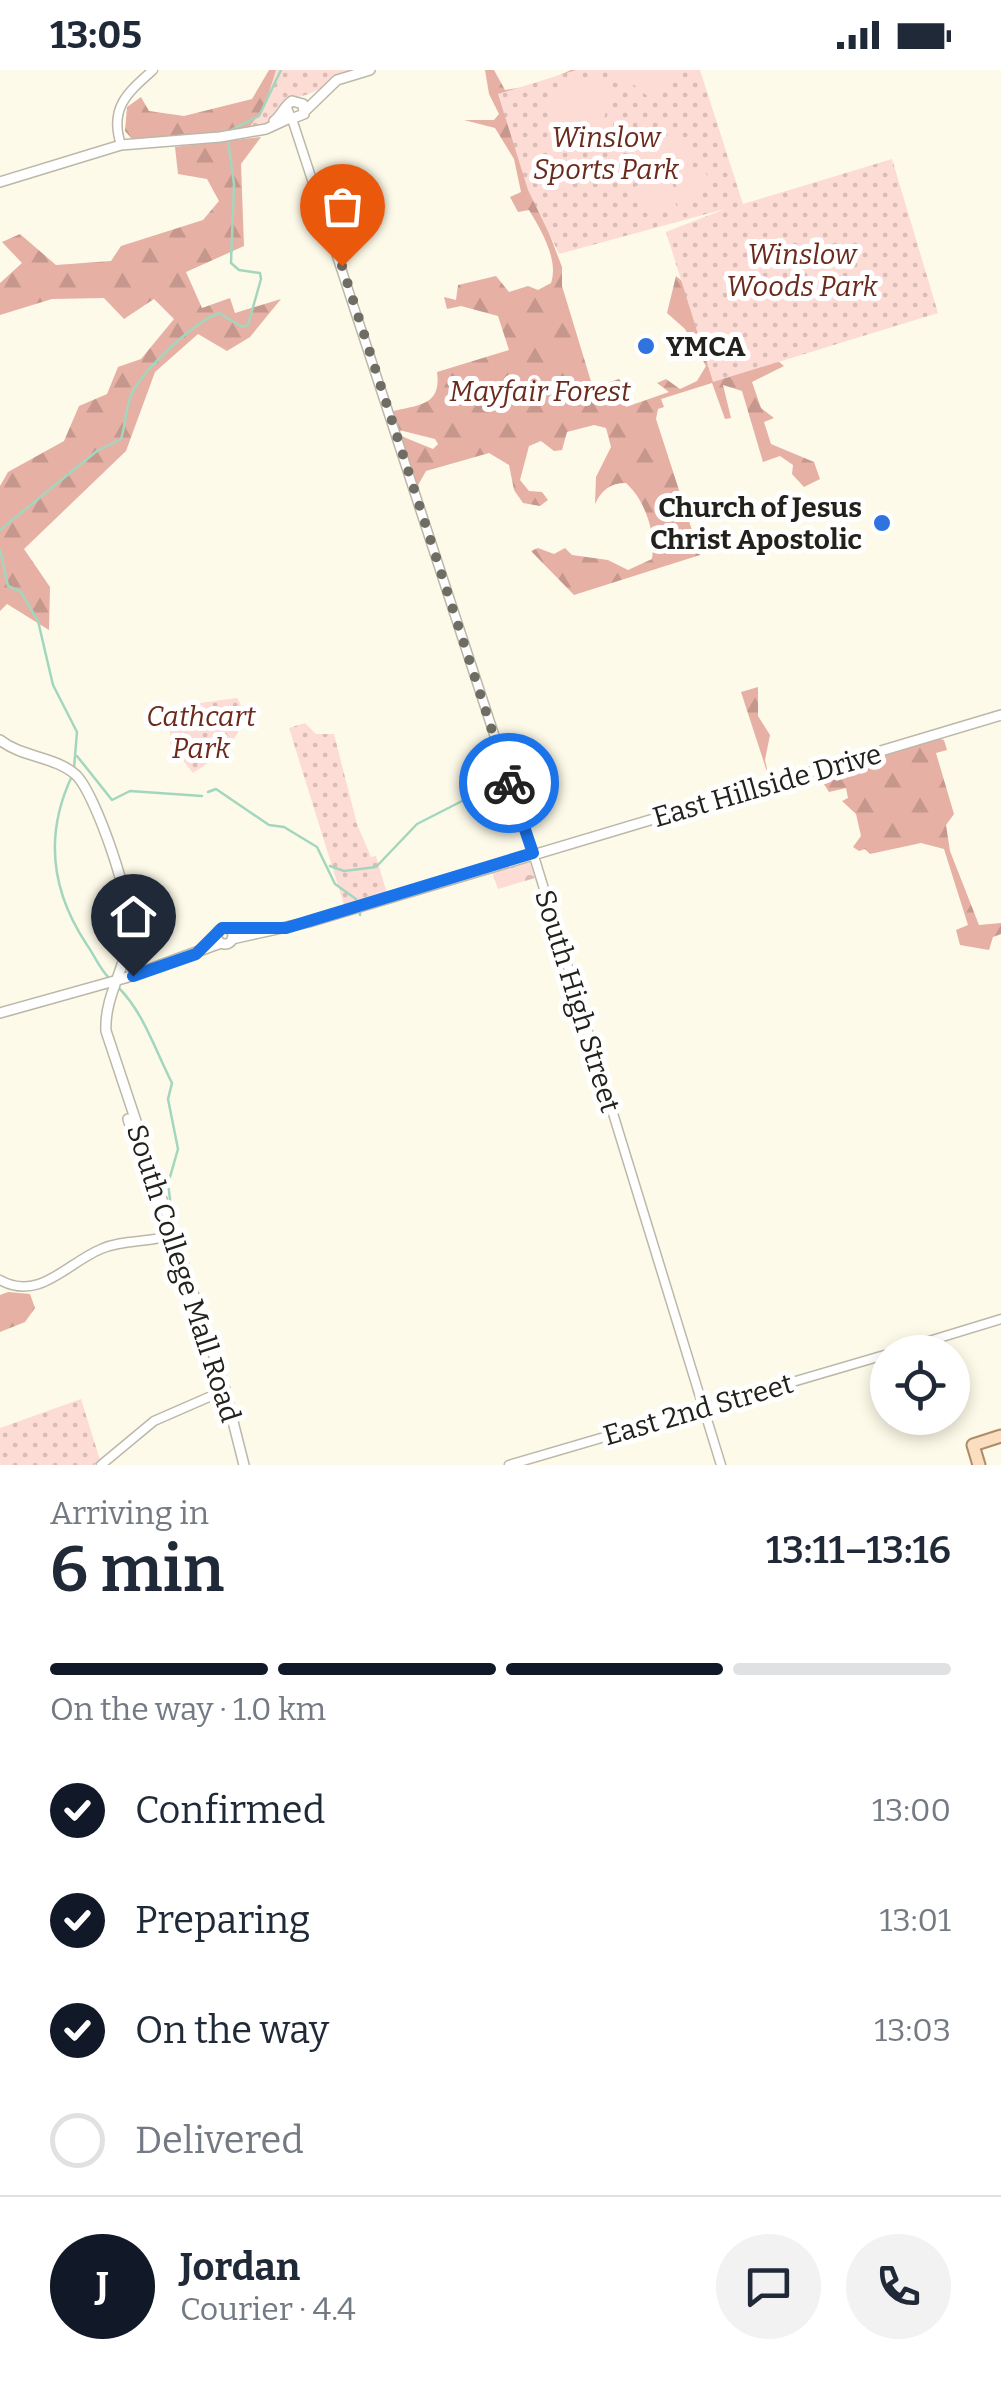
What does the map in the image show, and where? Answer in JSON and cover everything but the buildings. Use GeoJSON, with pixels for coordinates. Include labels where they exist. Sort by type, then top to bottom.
{"type":"FeatureCollection","features":[{"type":"Feature","properties":{"kind":"main road"},"geometry":{"type":"LineString","coordinates":[[0,182],[121,145],[259,130],[295,115],[337,80],[370,70]]}},
{"type":"Feature","properties":{"kind":"main road"},"geometry":{"type":"LineString","coordinates":[[295,115],[298,101],[322,92]]}},
{"type":"Feature","properties":{"kind":"main road","name":"East Hillside Drive"},"geometry":{"type":"LineString","coordinates":[[133,976],[196,954],[219,939],[222,928],[232,935],[273,930],[1001,715]]}},
{"type":"Feature","properties":{"kind":"main road","name":"South College Mall Road"},"geometry":{"type":"LineString","coordinates":[[0,740],[64,766],[77,776],[94,800],[128,903],[130,933],[111,983],[106,1031],[165,1230],[223,1391],[242,1465]]}},
{"type":"Feature","properties":{"kind":"main road"},"geometry":{"type":"LineString","coordinates":[[0,1013],[133,976],[122,962]]}},
{"type":"Feature","properties":{"kind":"main road"},"geometry":{"type":"LineString","coordinates":[[109,1001],[111,983]]}},
{"type":"Feature","properties":{"kind":"main road"},"geometry":{"type":"LineString","coordinates":[[978,1465],[972,1444],[1001,1436]]}},
{"type":"Feature","properties":{"kind":"street"},"geometry":{"type":"LineString","coordinates":[[121,145],[116,126],[119,105],[153,70]]}},
{"type":"Feature","properties":{"kind":"street","name":"South High Street"},"geometry":{"type":"LineString","coordinates":[[295,115],[533,853],[721,1465]]}},
{"type":"Feature","properties":{"kind":"street"},"geometry":{"type":"LineString","coordinates":[[0,1280],[19,1288],[36,1286],[99,1249],[165,1230]]}},
{"type":"Feature","properties":{"kind":"street","name":"East 2nd Street"},"geometry":{"type":"LineString","coordinates":[[949,1335],[1001,1319]]}},
{"type":"Feature","properties":{"kind":"street","name":"East 2nd Street"},"geometry":{"type":"LineString","coordinates":[[509,1465],[870,1359]]}},
{"type":"Feature","properties":{"kind":"street"},"geometry":{"type":"LineString","coordinates":[[101,1465],[157,1419],[223,1391]]}},
{"type":"Feature","properties":{"kind":"green space"},"geometry":{"type":"Polygon","coordinates":[[[269,70],[292,70],[272,117],[248,130],[133,140],[125,131],[127,107],[141,97],[149,111],[184,116],[252,99],[269,70]]]}},
{"type":"Feature","properties":{"kind":"green space"},"geometry":{"type":"Polygon","coordinates":[[[276,70],[361,70],[306,95],[287,99],[273,120],[252,130],[250,126],[264,108],[276,70]]]}},
{"type":"Feature","properties":{"kind":"green space","name":"Mayfair Forest"},"geometry":{"type":"Polygon","coordinates":[[[485,70],[494,70],[505,90],[538,85],[571,70],[581,70],[538,204],[562,267],[562,286],[593,388],[619,379],[629,393],[626,407],[669,392],[657,383],[666,379],[680,389],[697,381],[706,366],[685,329],[667,313],[676,276],[784,366],[752,382],[761,408],[774,418],[764,422],[771,444],[814,462],[820,479],[804,487],[792,474],[793,465],[780,456],[763,462],[742,391],[723,385],[731,418],[725,419],[712,383],[661,399],[664,407],[658,409],[656,419],[700,555],[574,595],[531,551],[538,548],[554,554],[565,548],[572,555],[608,560],[628,570],[652,559],[648,518],[639,498],[626,483],[607,488],[595,504],[596,477],[611,447],[606,428],[594,425],[567,432],[562,450],[554,451],[541,441],[529,446],[520,480],[529,491],[542,492],[548,500],[540,506],[523,503],[514,490],[509,465],[489,453],[426,471],[416,489],[401,436],[433,449],[438,444],[435,439],[399,430],[393,411],[432,398],[438,383],[437,372],[509,350],[498,316],[461,306],[447,309],[444,297],[456,300],[458,285],[496,276],[509,292],[528,286],[538,290],[551,283],[553,265],[543,236],[529,210],[518,212],[510,197],[521,192],[514,159],[495,128],[464,120],[494,120],[499,114],[489,94],[485,70]]]}},
{"type":"Feature","properties":{"kind":"green space"},"geometry":{"type":"Polygon","coordinates":[[[576,70],[700,70],[743,204],[892,159],[938,313],[713,382],[666,232],[725,209],[559,254],[528,190],[498,94],[576,70]]]}},
{"type":"Feature","properties":{"kind":"green space"},"geometry":{"type":"Polygon","coordinates":[[[615,70],[673,70],[650,98],[615,70]]]}},
{"type":"Feature","properties":{"kind":"green space"},"geometry":{"type":"Polygon","coordinates":[[[584,78],[613,87],[600,132],[592,136],[550,123],[555,92],[584,78]]]}},
{"type":"Feature","properties":{"kind":"green space"},"geometry":{"type":"Polygon","coordinates":[[[661,136],[689,140],[701,159],[676,167],[670,164],[661,136]]]}},
{"type":"Feature","properties":{"kind":"green space"},"geometry":{"type":"Polygon","coordinates":[[[261,137],[241,164],[244,246],[186,272],[202,308],[230,298],[235,313],[281,299],[250,337],[227,351],[198,334],[155,372],[126,451],[24,549],[50,587],[49,630],[7,604],[0,611],[0,486],[8,472],[64,441],[79,406],[107,394],[118,367],[141,359],[174,319],[154,299],[124,319],[104,298],[52,299],[0,315],[0,283],[22,263],[2,242],[20,234],[56,265],[111,261],[121,246],[203,220],[219,201],[207,179],[178,174],[175,147],[261,137]]]}},
{"type":"Feature","properties":{"kind":"green space"},"geometry":{"type":"Polygon","coordinates":[[[654,138],[664,167],[661,173],[632,182],[633,153],[654,138]]]}},
{"type":"Feature","properties":{"kind":"green space"},"geometry":{"type":"Polygon","coordinates":[[[703,165],[707,176],[703,194],[683,208],[674,179],[677,174],[703,165]]]}},
{"type":"Feature","properties":{"kind":"green space"},"geometry":{"type":"Polygon","coordinates":[[[663,178],[668,181],[678,210],[654,211],[641,202],[634,187],[663,178]]]}},
{"type":"Feature","properties":{"kind":"green space"},"geometry":{"type":"Polygon","coordinates":[[[758,687],[758,716],[770,735],[765,760],[770,781],[741,692],[758,687]]]}},
{"type":"Feature","properties":{"kind":"green space","name":"Cathcart Park"},"geometry":{"type":"Polygon","coordinates":[[[237,698],[242,710],[238,731],[223,751],[193,773],[170,744],[170,720],[186,705],[237,698]]]}},
{"type":"Feature","properties":{"kind":"green space"},"geometry":{"type":"Polygon","coordinates":[[[305,723],[316,734],[334,734],[357,824],[371,857],[376,856],[388,897],[345,908],[289,728],[305,723]]]}},
{"type":"Feature","properties":{"kind":"green space"},"geometry":{"type":"Polygon","coordinates":[[[936,738],[944,740],[947,750],[936,753],[954,814],[946,825],[950,851],[979,925],[1001,923],[1001,934],[993,937],[989,950],[960,945],[956,930],[968,925],[944,849],[921,843],[870,854],[865,849],[859,851],[853,847],[861,836],[856,814],[842,801],[848,798],[846,788],[829,792],[820,778],[936,738]]]}},
{"type":"Feature","properties":{"kind":"green space"},"geometry":{"type":"Polygon","coordinates":[[[529,860],[535,878],[498,889],[491,869],[529,860]]]}},
{"type":"Feature","properties":{"kind":"green space"},"geometry":{"type":"Polygon","coordinates":[[[30,1294],[35,1308],[25,1322],[0,1332],[0,1295],[30,1294]]]}},
{"type":"Feature","properties":{"kind":"green space"},"geometry":{"type":"Polygon","coordinates":[[[81,1399],[100,1460],[94,1465],[0,1465],[0,1428],[81,1399]]]}},
{"type":"Feature","properties":{"kind":"waterway"},"geometry":{"type":"LineString","coordinates":[[227,132],[259,116],[281,70]]}},
{"type":"Feature","properties":{"kind":"waterway"},"geometry":{"type":"LineString","coordinates":[[0,530],[97,451],[121,439],[132,393],[147,371],[183,336],[219,313],[242,327],[248,325],[261,279],[260,273],[239,270],[231,263],[234,184],[228,140]]}},
{"type":"Feature","properties":{"kind":"waterway"},"geometry":{"type":"LineString","coordinates":[[0,550],[8,586],[21,592],[38,621],[53,685],[77,732],[74,768]]}},
{"type":"Feature","properties":{"kind":"waterway"},"geometry":{"type":"LineString","coordinates":[[77,756],[112,800],[130,791],[202,796]]}},
{"type":"Feature","properties":{"kind":"waterway"},"geometry":{"type":"LineString","coordinates":[[72,776],[57,820],[59,883],[75,925],[109,978]]}},
{"type":"Feature","properties":{"kind":"waterway"},"geometry":{"type":"LineString","coordinates":[[208,792],[216,789],[269,825],[284,827],[317,847],[335,884],[356,899]]}},
{"type":"Feature","properties":{"kind":"waterway"},"geometry":{"type":"LineString","coordinates":[[330,866],[344,871],[376,867],[417,824],[466,799],[513,812]]}},
{"type":"Feature","properties":{"kind":"waterway"},"geometry":{"type":"LineString","coordinates":[[118,987],[142,1020],[172,1083],[168,1099],[178,1149],[168,1184],[172,1214]]}},
{"type":"Feature","properties":{"kind":"waterway"},"geometry":{"type":"LineString","coordinates":[[159,1234],[166,1220]]}},
{"type":"Feature","properties":{"kind":"waterway"},"geometry":{"type":"LineString","coordinates":[[161,1242],[212,1386]]}},
{"type":"Feature","properties":{"kind":"way so far"},"geometry":{"type":"LineString","coordinates":[[342,266],[509,783]]}},
{"type":"Feature","properties":{"kind":"place","name":"YMCA"},"geometry":{"type":"Point","coordinates":[646,346]}},
{"type":"Feature","properties":{"kind":"place","name":"Church of Jesus Christ Apostolic"},"geometry":{"type":"Point","coordinates":[882,523]}},
{"type":"Feature","properties":{"kind":"route"},"geometry":{"type":"LineString","coordinates":[[133,976],[196,954],[222,928],[286,928],[533,853],[509,783]]}},
{"type":"Feature","properties":{"kind":"park label","name":"Winslow Sports Park"},"geometry":{"type":"Point","coordinates":[606,153]}},
{"type":"Feature","properties":{"kind":"park label","name":"Winslow Woods Park"},"geometry":{"type":"Point","coordinates":[802,270]}}]}
